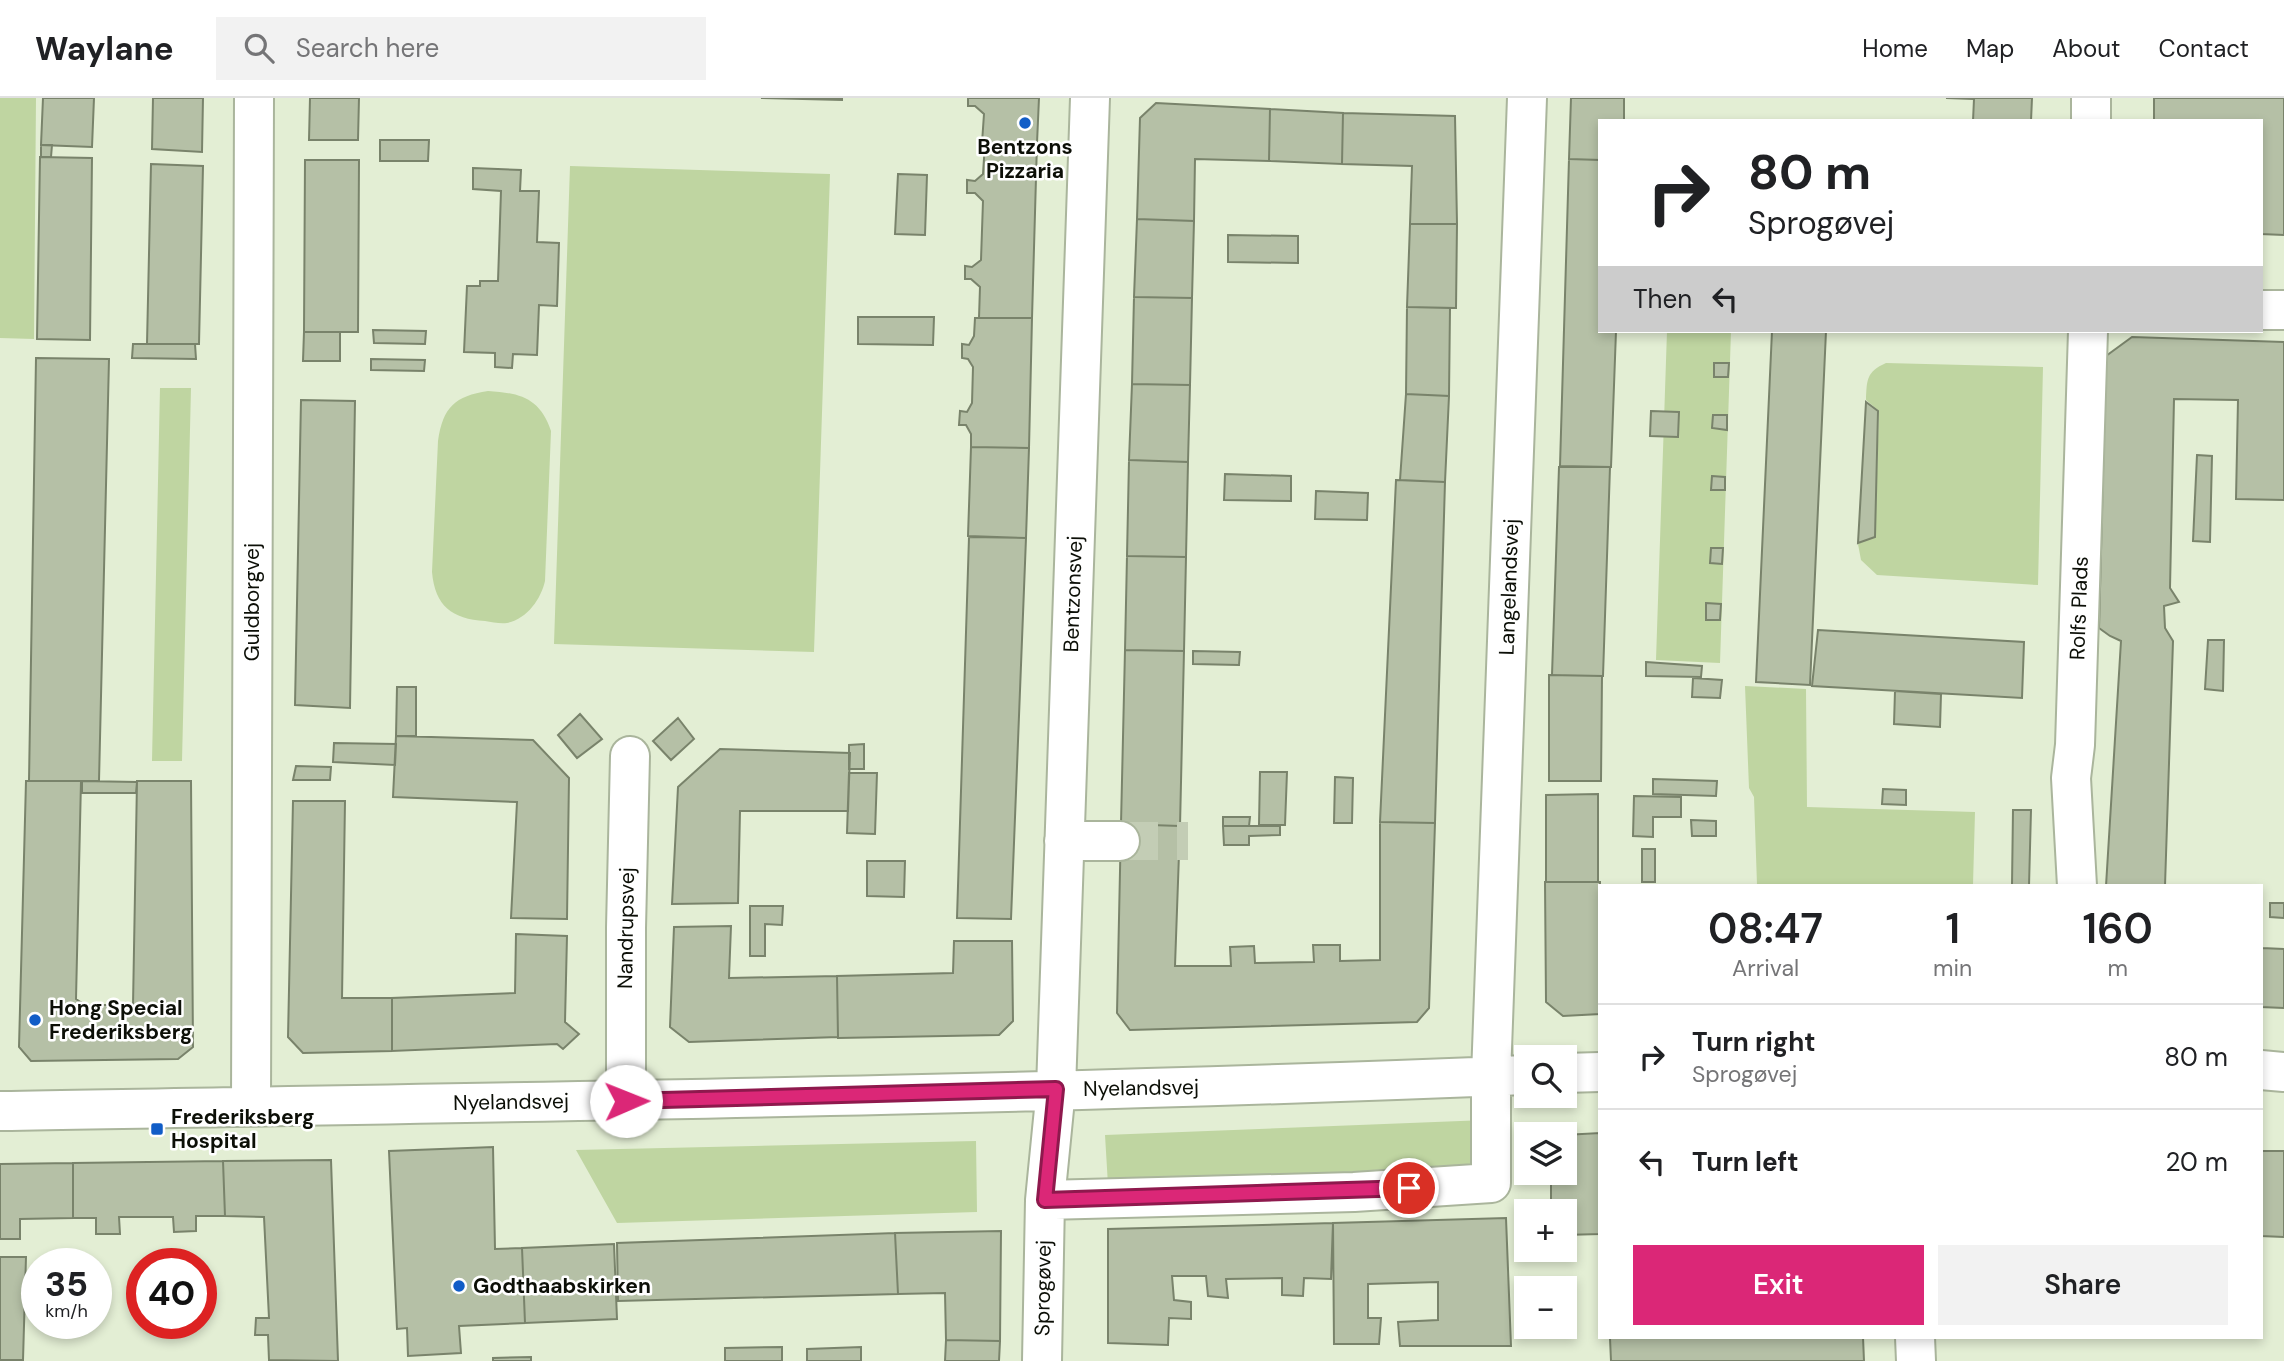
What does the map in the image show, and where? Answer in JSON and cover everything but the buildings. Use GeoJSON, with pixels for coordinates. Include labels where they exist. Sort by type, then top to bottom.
{"type":"FeatureCollection","features":[{"type":"Feature","properties":{"kind":"street","name":"Guldborgvej"},"geometry":{"type":"LineString","coordinates":[[251,1107],[254,98]]}},
{"type":"Feature","properties":{"kind":"street","name":"Bentzonsvej"},"geometry":{"type":"LineString","coordinates":[[1056,1089],[1090,98]]}},
{"type":"Feature","properties":{"kind":"street","name":"Langelandsvej"},"geometry":{"type":"LineString","coordinates":[[1045,1200],[1354,1192],[1492,1184],[1509,1075],[1527,98]]}},
{"type":"Feature","properties":{"kind":"street"},"geometry":{"type":"LineString","coordinates":[[2091,98],[2091,119]]}},
{"type":"Feature","properties":{"kind":"street"},"geometry":{"type":"LineString","coordinates":[[2263,310],[2284,310]]}},
{"type":"Feature","properties":{"kind":"street","name":"Rolfs Plads"},"geometry":{"type":"LineString","coordinates":[[2077,884],[2071,778],[2075,745],[2088,333]]}},
{"type":"Feature","properties":{"kind":"street","name":"Nandrupsvej"},"geometry":{"type":"LineString","coordinates":[[626,1101],[625,928],[630,756]]}},
{"type":"Feature","properties":{"kind":"street"},"geometry":{"type":"LineString","coordinates":[[1064,841],[1120,841]]}},
{"type":"Feature","properties":{"kind":"street"},"geometry":{"type":"LineString","coordinates":[[2263,1070],[2284,1072]]}},
{"type":"Feature","properties":{"kind":"street"},"geometry":{"type":"LineString","coordinates":[[1577,1073],[1598,1072]]}},
{"type":"Feature","properties":{"kind":"street","name":"Nyelandsvej"},"geometry":{"type":"LineString","coordinates":[[0,1111],[626,1101],[1186,1088],[1509,1075]]}},
{"type":"Feature","properties":{"kind":"street","name":"Sprogøvej"},"geometry":{"type":"LineString","coordinates":[[1042,1361],[1045,1200],[1056,1089]]}},
{"type":"Feature","properties":{"kind":"street"},"geometry":{"type":"LineString","coordinates":[[1915,1339],[1916,1361]]}},
{"type":"Feature","properties":{"kind":"green space"},"geometry":{"type":"Polygon","coordinates":[[[0,98],[36,98],[34,339],[0,338],[0,98]]]}},
{"type":"Feature","properties":{"kind":"green space"},"geometry":{"type":"Polygon","coordinates":[[[570,166],[830,174],[814,652],[554,644],[570,166]]]}},
{"type":"Feature","properties":{"kind":"green space"},"geometry":{"type":"Polygon","coordinates":[[[1667,333],[1731,333],[1720,663],[1656,660],[1667,333]]]}},
{"type":"Feature","properties":{"kind":"green space"},"geometry":{"type":"Polygon","coordinates":[[[1886,363],[2043,367],[2038,585],[1877,575],[1861,560],[1858,544],[1875,536],[1879,411],[1866,400],[1867,387],[1871,373],[1886,363]]]}},
{"type":"Feature","properties":{"kind":"green space"},"geometry":{"type":"Polygon","coordinates":[[[160,388],[191,388],[182,761],[152,761],[160,388]]]}},
{"type":"Feature","properties":{"kind":"green space"},"geometry":{"type":"Polygon","coordinates":[[[488,391],[510,393],[535,404],[551,431],[545,581],[540,595],[527,613],[514,621],[504,623],[473,620],[455,614],[441,602],[432,572],[440,429],[452,405],[467,396],[488,391]]]}},
{"type":"Feature","properties":{"kind":"green space"},"geometry":{"type":"Polygon","coordinates":[[[1745,686],[1806,689],[1807,807],[1975,812],[1973,884],[1757,884],[1754,797],[1749,788],[1745,686]]]}},
{"type":"Feature","properties":{"kind":"green space"},"geometry":{"type":"Polygon","coordinates":[[[1486,1120],[1473,1166],[1458,1175],[1108,1185],[1105,1135],[1486,1120]]]}},
{"type":"Feature","properties":{"kind":"green space"},"geometry":{"type":"Polygon","coordinates":[[[976,1141],[977,1212],[617,1223],[576,1150],[976,1141]]]}},
{"type":"Feature","properties":{"kind":"tunnel"},"geometry":{"type":"LineString","coordinates":[[1120,841],[1188,841]]}},
{"type":"Feature","properties":{"kind":"place","name":"Bentzons Pizzaria"},"geometry":{"type":"Point","coordinates":[1025,123]}},
{"type":"Feature","properties":{"kind":"place","name":"Hong Special Frederiksberg"},"geometry":{"type":"Point","coordinates":[35,1020]}},
{"type":"Feature","properties":{"kind":"place","name":"Frederiksberg Hospital"},"geometry":{"type":"Point","coordinates":[157,1129]}},
{"type":"Feature","properties":{"kind":"place","name":"Godthaabskirken"},"geometry":{"type":"Point","coordinates":[459,1286]}},
{"type":"Feature","properties":{"kind":"route"},"geometry":{"type":"LineString","coordinates":[[626,1101],[1056,1089],[1045,1200],[1354,1192],[1409,1188]]}}]}
